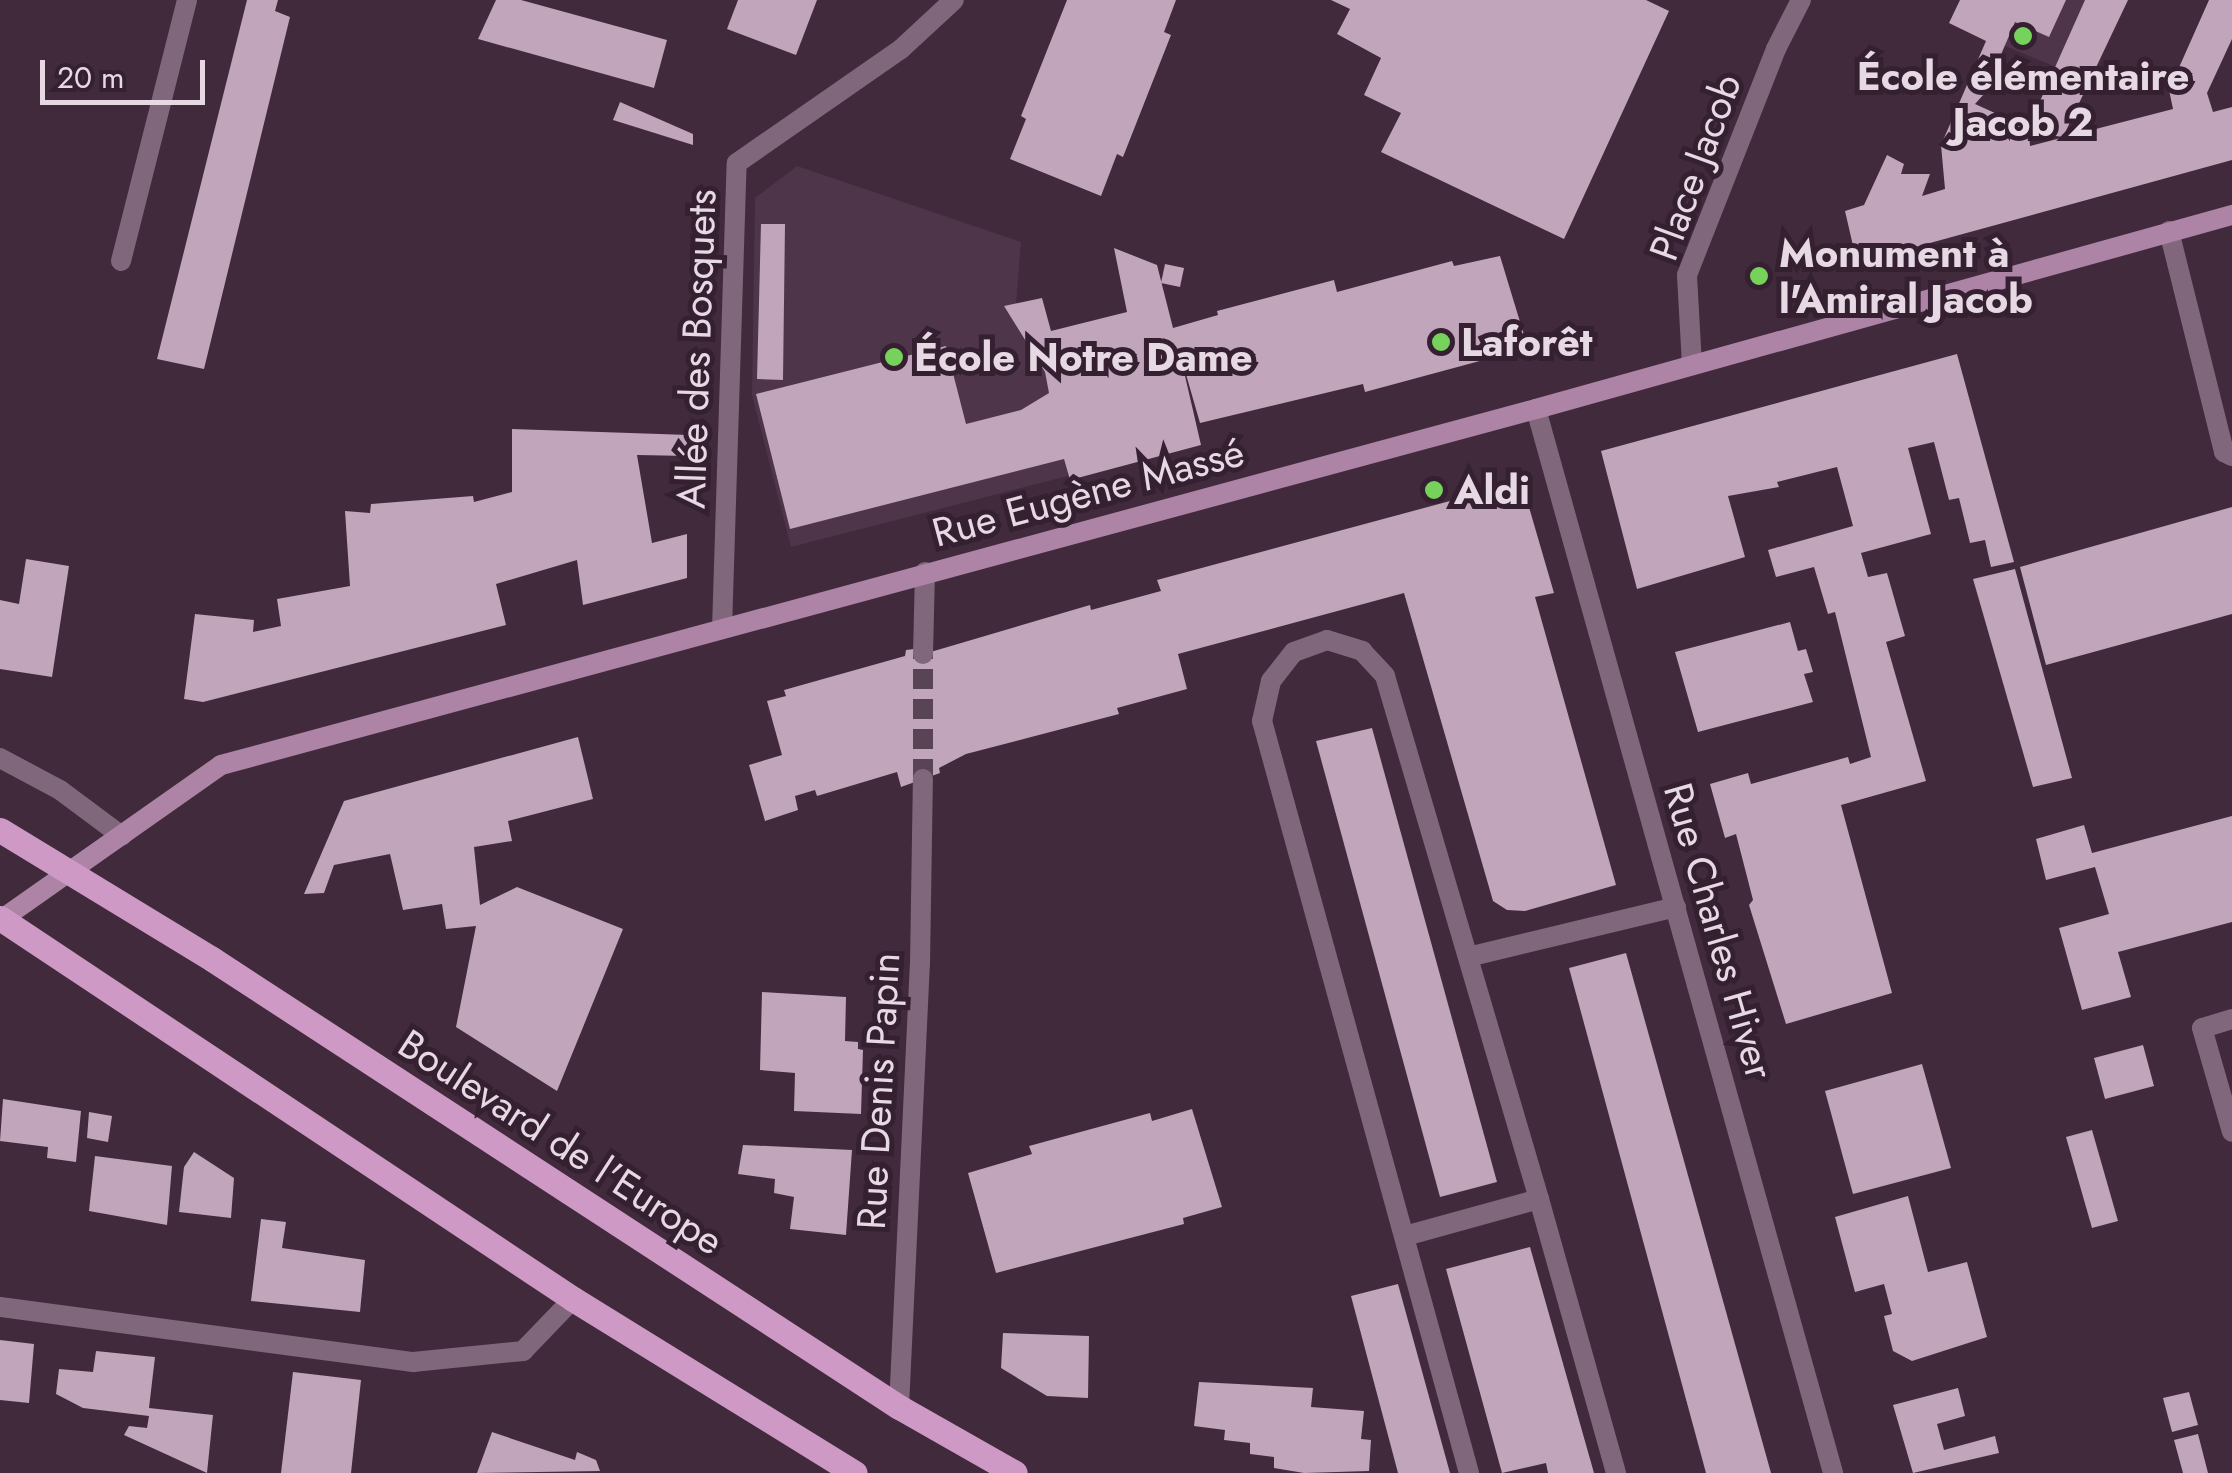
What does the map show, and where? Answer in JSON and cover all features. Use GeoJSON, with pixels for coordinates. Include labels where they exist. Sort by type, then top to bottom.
{"type":"FeatureCollection","features":[{"type":"Feature","properties":{"kind":"main road","name":"Boulevard de l'Europe"},"geometry":{"type":"LineString","coordinates":[[0,830],[899,1407],[1014,1473]]}},
{"type":"Feature","properties":{"kind":"main road"},"geometry":{"type":"LineString","coordinates":[[1,919],[573,1299],[855,1473]]}},
{"type":"Feature","properties":{"kind":"street"},"geometry":{"type":"LineString","coordinates":[[121,262],[187,0]]}},
{"type":"Feature","properties":{"kind":"street","name":"Allée des Bosquets"},"geometry":{"type":"LineString","coordinates":[[722,629],[737,163],[901,49],[954,0]]}},
{"type":"Feature","properties":{"kind":"street","name":"Place Jacob"},"geometry":{"type":"LineString","coordinates":[[1692,365],[1687,275],[1776,49],[1801,0]]}},
{"type":"Feature","properties":{"kind":"street","name":"Rue Eugène Massé"},"geometry":{"type":"LineString","coordinates":[[1,919],[221,764],[1536,409],[2232,214]]}},
{"type":"Feature","properties":{"kind":"street"},"geometry":{"type":"LineString","coordinates":[[2169,232],[2224,452],[2232,456]]}},
{"type":"Feature","properties":{"kind":"street","name":"Rue Charles Hiver"},"geometry":{"type":"LineString","coordinates":[[1536,409],[1833,1473]]}},
{"type":"Feature","properties":{"kind":"street"},"geometry":{"type":"LineString","coordinates":[[923,654],[925,572]]}},
{"type":"Feature","properties":{"kind":"street"},"geometry":{"type":"LineString","coordinates":[[1470,1473],[1262,721],[1270,681],[1294,652],[1327,640],[1362,651],[1385,676],[1616,1473]]}},
{"type":"Feature","properties":{"kind":"street"},"geometry":{"type":"LineString","coordinates":[[0,758],[60,790],[122,836]]}},
{"type":"Feature","properties":{"kind":"street","name":"Rue Denis Papin"},"geometry":{"type":"LineString","coordinates":[[899,1407],[920,964],[923,778]]}},
{"type":"Feature","properties":{"kind":"street"},"geometry":{"type":"LineString","coordinates":[[1468,958],[1676,907]]}},
{"type":"Feature","properties":{"kind":"street"},"geometry":{"type":"LineString","coordinates":[[2232,1019],[2202,1028],[2232,1132]]}},
{"type":"Feature","properties":{"kind":"street"},"geometry":{"type":"LineString","coordinates":[[1406,1236],[1539,1199]]}},
{"type":"Feature","properties":{"kind":"street"},"geometry":{"type":"LineString","coordinates":[[0,1307],[413,1362],[523,1350],[573,1299]]}},
{"type":"Feature","properties":{"kind":"shaded area","name":"École élémentaire Jacob 2"},"geometry":{"type":"Polygon","coordinates":[[[1960,0],[2085,0],[2056,67],[1949,23],[1960,0]]]}},
{"type":"Feature","properties":{"kind":"shaded area","name":"École Notre Dame"},"geometry":{"type":"Polygon","coordinates":[[[797,166],[1021,242],[1016,303],[1005,307],[1045,372],[1068,476],[791,547],[752,395],[755,198],[797,166]]]}},
{"type":"Feature","properties":{"kind":"building"},"geometry":{"type":"Polygon","coordinates":[[[247,0],[278,0],[275,11],[290,17],[204,369],[157,359],[247,0]]]}},
{"type":"Feature","properties":{"kind":"building"},"geometry":{"type":"Polygon","coordinates":[[[496,0],[521,0],[667,40],[654,88],[478,39],[496,0]]]}},
{"type":"Feature","properties":{"kind":"building"},"geometry":{"type":"Polygon","coordinates":[[[738,0],[817,0],[796,55],[727,29],[738,0]]]}},
{"type":"Feature","properties":{"kind":"building"},"geometry":{"type":"Polygon","coordinates":[[[1067,0],[1176,0],[1164,32],[1171,35],[1123,157],[1117,154],[1101,196],[1010,159],[1026,119],[1021,116],[1067,0]]]}},
{"type":"Feature","properties":{"kind":"building"},"geometry":{"type":"Polygon","coordinates":[[[1331,0],[1646,0],[1669,11],[1564,239],[1381,152],[1401,113],[1364,95],[1381,58],[1337,34],[1350,9],[1331,0]]]}},
{"type":"Feature","properties":{"kind":"building"},"geometry":{"type":"Polygon","coordinates":[[[1960,0],[2066,0],[2049,37],[2015,22],[1984,94],[1975,104],[2028,128],[2085,0],[2128,0],[2063,137],[2029,132],[2030,146],[2173,109],[2169,90],[2209,0],[2232,0],[2232,39],[2207,93],[2213,112],[2232,107],[2232,160],[1857,263],[1845,211],[1864,205],[1887,155],[1904,164],[1901,174],[1930,174],[1922,196],[1945,189],[1941,145],[1986,41],[1949,23],[1960,0]]]}},
{"type":"Feature","properties":{"kind":"building"},"geometry":{"type":"Polygon","coordinates":[[[620,102],[693,134],[693,145],[613,120],[620,102]]]}},
{"type":"Feature","properties":{"kind":"building"},"geometry":{"type":"Polygon","coordinates":[[[761,224],[785,224],[783,380],[757,379],[761,224]]]}},
{"type":"Feature","properties":{"kind":"building"},"geometry":{"type":"Polygon","coordinates":[[[1114,248],[1157,265],[1173,328],[1218,315],[1217,311],[1334,280],[1337,292],[1452,261],[1454,266],[1500,256],[1528,348],[1365,392],[1363,384],[1200,423],[1179,350],[1201,445],[1070,480],[1064,459],[790,529],[756,394],[946,346],[966,424],[1021,410],[1049,393],[1045,372],[1004,306],[1042,298],[1051,331],[1127,312],[1114,248]]]}},
{"type":"Feature","properties":{"kind":"building"},"geometry":{"type":"Polygon","coordinates":[[[1165,264],[1184,268],[1180,287],[1161,283],[1165,264]]]}},
{"type":"Feature","properties":{"kind":"building"},"geometry":{"type":"Polygon","coordinates":[[[1957,354],[2014,562],[1991,567],[1985,540],[1970,543],[1959,498],[1949,500],[1934,442],[1908,448],[1931,534],[1861,553],[1868,577],[1887,573],[1905,636],[1886,642],[1926,781],[1841,805],[1892,993],[1786,1024],[1749,905],[1753,900],[1736,834],[1725,838],[1710,784],[1748,773],[1751,784],[1848,757],[1850,764],[1871,757],[1835,612],[1828,614],[1814,567],[1776,577],[1768,550],[1853,526],[1837,467],[1777,482],[1779,487],[1728,496],[1745,557],[1637,589],[1601,451],[1957,354]]]}},
{"type":"Feature","properties":{"kind":"building"},"geometry":{"type":"Polygon","coordinates":[[[512,429],[689,435],[689,456],[637,455],[652,543],[687,534],[687,578],[583,605],[577,560],[496,584],[506,625],[203,702],[184,699],[195,614],[254,620],[253,632],[281,626],[277,599],[350,586],[345,511],[370,513],[371,504],[473,496],[474,502],[512,492],[512,429]]]}},
{"type":"Feature","properties":{"kind":"building"},"geometry":{"type":"Polygon","coordinates":[[[1513,484],[1524,490],[1554,593],[1535,597],[1616,885],[1525,911],[1507,910],[1493,901],[1404,593],[1178,654],[1187,689],[1117,708],[1119,714],[966,754],[939,768],[940,773],[901,787],[897,772],[817,796],[815,790],[795,796],[798,810],[765,821],[749,765],[782,755],[767,701],[786,696],[784,690],[905,656],[906,650],[914,649],[917,656],[1090,605],[1091,610],[1161,591],[1157,580],[1513,484]]]}},
{"type":"Feature","properties":{"kind":"building"},"geometry":{"type":"Polygon","coordinates":[[[2232,507],[2232,614],[2046,665],[2020,567],[2232,507]]]}},
{"type":"Feature","properties":{"kind":"building"},"geometry":{"type":"Polygon","coordinates":[[[26,559],[69,566],[52,677],[0,669],[0,600],[19,604],[26,559]]]}},
{"type":"Feature","properties":{"kind":"building"},"geometry":{"type":"Polygon","coordinates":[[[2015,569],[2072,778],[2033,787],[1973,579],[2015,569]]]}},
{"type":"Feature","properties":{"kind":"building"},"geometry":{"type":"Polygon","coordinates":[[[1790,622],[1798,651],[1806,649],[1813,672],[1804,674],[1813,702],[1698,732],[1675,652],[1790,622]]]}},
{"type":"Feature","properties":{"kind":"building"},"geometry":{"type":"Polygon","coordinates":[[[1372,728],[1497,1182],[1440,1197],[1316,741],[1372,728]]]}},
{"type":"Feature","properties":{"kind":"building"},"geometry":{"type":"Polygon","coordinates":[[[578,737],[593,799],[508,821],[512,841],[474,847],[480,905],[517,887],[623,929],[557,1091],[456,1027],[476,926],[446,929],[442,904],[403,910],[390,854],[334,865],[324,893],[304,894],[344,801],[578,737]]]}},
{"type":"Feature","properties":{"kind":"building"},"geometry":{"type":"Polygon","coordinates":[[[2232,816],[2232,922],[2118,952],[2131,997],[2082,1010],[2059,928],[2109,914],[2095,867],[2046,880],[2036,839],[2084,825],[2092,853],[2232,816]]]}},
{"type":"Feature","properties":{"kind":"building"},"geometry":{"type":"Polygon","coordinates":[[[1626,953],[1771,1473],[1706,1473],[1569,968],[1626,953]]]}},
{"type":"Feature","properties":{"kind":"building"},"geometry":{"type":"Polygon","coordinates":[[[762,992],[846,997],[845,1041],[858,1042],[858,1049],[863,1050],[861,1114],[794,1111],[795,1073],[760,1070],[762,992]]]}},
{"type":"Feature","properties":{"kind":"building"},"geometry":{"type":"Polygon","coordinates":[[[2143,1045],[2154,1086],[2105,1099],[2094,1058],[2143,1045]]]}},
{"type":"Feature","properties":{"kind":"building"},"geometry":{"type":"Polygon","coordinates":[[[1922,1064],[1951,1168],[1853,1194],[1825,1091],[1922,1064]]]}},
{"type":"Feature","properties":{"kind":"building"},"geometry":{"type":"Polygon","coordinates":[[[3,1099],[81,1111],[76,1162],[47,1158],[48,1147],[0,1141],[3,1099]]]}},
{"type":"Feature","properties":{"kind":"building"},"geometry":{"type":"Polygon","coordinates":[[[1192,1109],[1222,1207],[1183,1218],[1184,1224],[996,1273],[968,1173],[1032,1154],[1029,1146],[1150,1113],[1152,1121],[1192,1109]]]}},
{"type":"Feature","properties":{"kind":"building"},"geometry":{"type":"Polygon","coordinates":[[[89,1112],[112,1116],[108,1142],[87,1138],[89,1112]]]}},
{"type":"Feature","properties":{"kind":"building"},"geometry":{"type":"Polygon","coordinates":[[[2092,1130],[2118,1221],[2092,1228],[2066,1137],[2092,1130]]]}},
{"type":"Feature","properties":{"kind":"building"},"geometry":{"type":"Polygon","coordinates":[[[743,1145],[852,1150],[846,1235],[790,1229],[794,1197],[774,1193],[775,1179],[738,1174],[743,1145]]]}},
{"type":"Feature","properties":{"kind":"building"},"geometry":{"type":"Polygon","coordinates":[[[194,1152],[234,1178],[231,1218],[179,1212],[184,1167],[194,1152]]]}},
{"type":"Feature","properties":{"kind":"building"},"geometry":{"type":"Polygon","coordinates":[[[95,1156],[172,1166],[167,1225],[89,1211],[95,1156]]]}},
{"type":"Feature","properties":{"kind":"building"},"geometry":{"type":"Polygon","coordinates":[[[1908,1196],[1928,1272],[1967,1262],[1987,1337],[1912,1361],[1893,1351],[1884,1316],[1892,1314],[1884,1284],[1855,1292],[1835,1217],[1908,1196]]]}},
{"type":"Feature","properties":{"kind":"building"},"geometry":{"type":"Polygon","coordinates":[[[261,1219],[286,1222],[282,1248],[365,1260],[360,1312],[251,1301],[261,1219]]]}},
{"type":"Feature","properties":{"kind":"building"},"geometry":{"type":"Polygon","coordinates":[[[1530,1247],[1594,1473],[1548,1473],[1546,1463],[1502,1473],[1446,1269],[1530,1247]]]}},
{"type":"Feature","properties":{"kind":"building"},"geometry":{"type":"Polygon","coordinates":[[[1398,1284],[1450,1473],[1398,1473],[1351,1296],[1398,1284]]]}},
{"type":"Feature","properties":{"kind":"building"},"geometry":{"type":"Polygon","coordinates":[[[1003,1333],[1089,1336],[1088,1398],[1047,1396],[1001,1368],[1003,1333]]]}},
{"type":"Feature","properties":{"kind":"building"},"geometry":{"type":"Polygon","coordinates":[[[0,1340],[34,1344],[29,1403],[0,1400],[0,1340]]]}},
{"type":"Feature","properties":{"kind":"building"},"geometry":{"type":"Polygon","coordinates":[[[96,1351],[155,1357],[149,1408],[213,1415],[207,1473],[124,1435],[129,1426],[147,1428],[149,1416],[83,1408],[56,1394],[59,1369],[93,1372],[96,1351]]]}},
{"type":"Feature","properties":{"kind":"building"},"geometry":{"type":"Polygon","coordinates":[[[293,1372],[361,1380],[351,1473],[281,1473],[293,1372]]]}},
{"type":"Feature","properties":{"kind":"building"},"geometry":{"type":"Polygon","coordinates":[[[1199,1382],[1313,1388],[1311,1407],[1364,1411],[1361,1439],[1371,1440],[1369,1471],[1304,1473],[1274,1468],[1274,1457],[1250,1454],[1250,1443],[1224,1440],[1225,1430],[1194,1426],[1199,1382]]]}},
{"type":"Feature","properties":{"kind":"building"},"geometry":{"type":"Polygon","coordinates":[[[1958,1388],[1965,1416],[1937,1424],[1944,1450],[1995,1436],[1999,1453],[1913,1473],[1893,1405],[1958,1388]]]}},
{"type":"Feature","properties":{"kind":"building"},"geometry":{"type":"Polygon","coordinates":[[[2189,1392],[2198,1425],[2172,1432],[2163,1398],[2189,1392]]]}},
{"type":"Feature","properties":{"kind":"building"},"geometry":{"type":"Polygon","coordinates":[[[492,1432],[575,1460],[577,1452],[596,1460],[600,1471],[477,1473],[492,1432]]]}},
{"type":"Feature","properties":{"kind":"building"},"geometry":{"type":"Polygon","coordinates":[[[2198,1434],[2208,1473],[2183,1473],[2174,1440],[2198,1434]]]}},
{"type":"Feature","properties":{"kind":"tunnel"},"geometry":{"type":"LineString","coordinates":[[923,654],[923,779]]}},
{"type":"Feature","properties":{"kind":"place","name":"École élémentaire Jacob 2"},"geometry":{"type":"Point","coordinates":[2023,36]}},
{"type":"Feature","properties":{"kind":"place","name":"Monument à l'Amiral Jacob"},"geometry":{"type":"Point","coordinates":[1759,276]}},
{"type":"Feature","properties":{"kind":"place","name":"Laforêt"},"geometry":{"type":"Point","coordinates":[1441,342]}},
{"type":"Feature","properties":{"kind":"place","name":"École Notre Dame"},"geometry":{"type":"Point","coordinates":[894,357]}},
{"type":"Feature","properties":{"kind":"place","name":"Aldi"},"geometry":{"type":"Point","coordinates":[1434,490]}}]}
